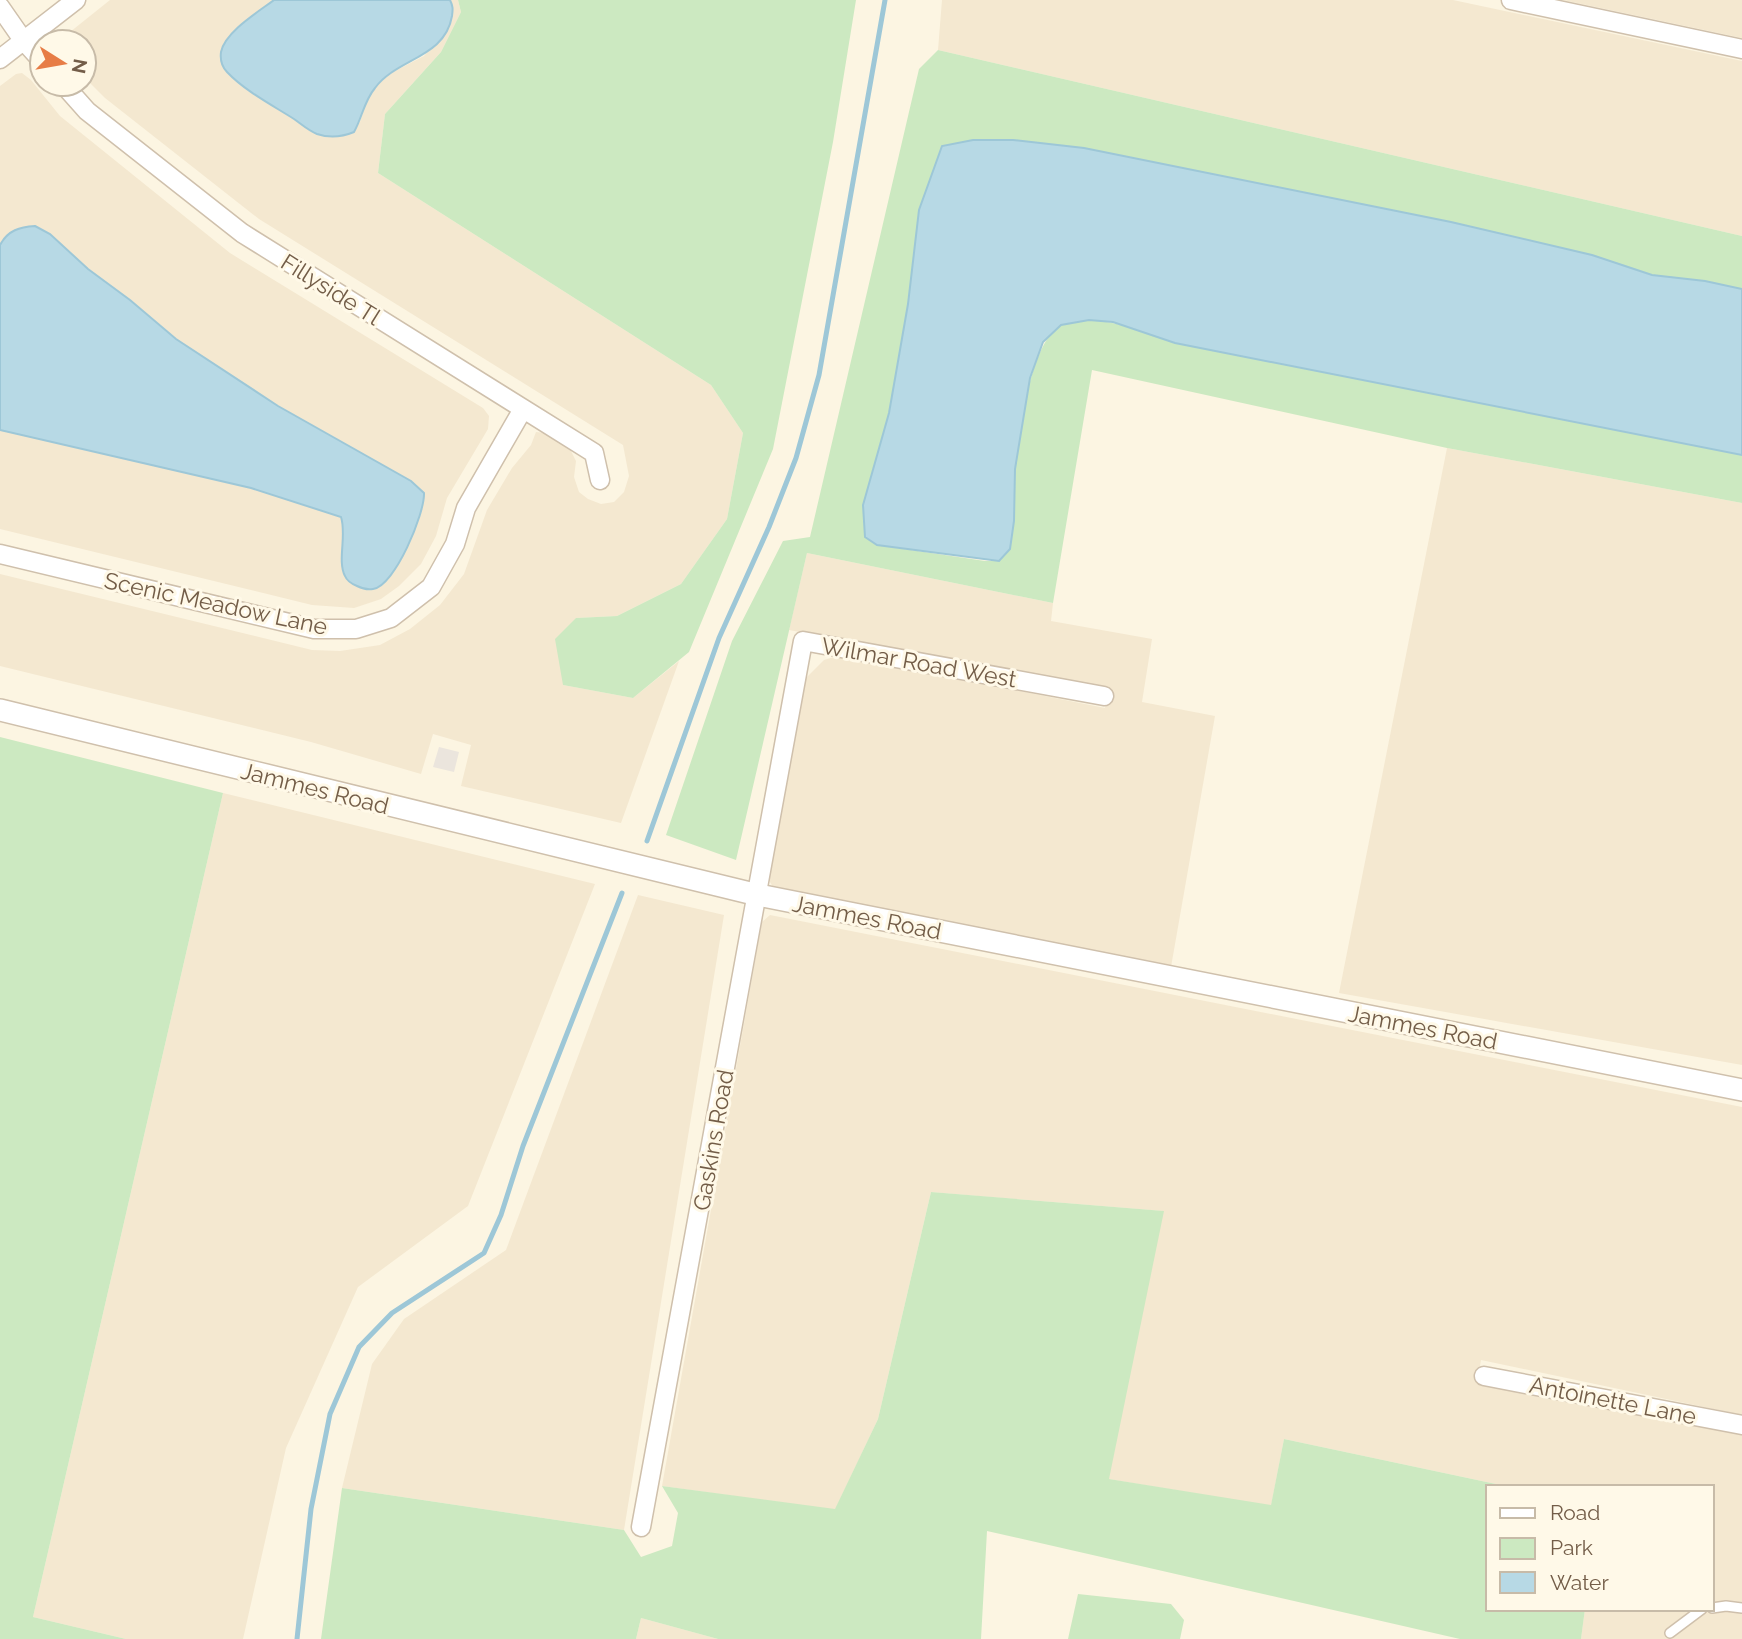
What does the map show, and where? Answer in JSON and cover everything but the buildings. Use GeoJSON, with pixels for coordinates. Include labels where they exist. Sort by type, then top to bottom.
{"type":"FeatureCollection","features":[{"type":"Feature","properties":{"kind":"street"},"geometry":{"type":"LineString","coordinates":[[0,59],[76,0]]}},
{"type":"Feature","properties":{"kind":"street"},"geometry":{"type":"LineString","coordinates":[[1511,0],[1742,49]]}},
{"type":"Feature","properties":{"kind":"street"},"geometry":{"type":"LineString","coordinates":[[0,7],[28,46]]}},
{"type":"Feature","properties":{"kind":"street","name":"Fillyside Tl"},"geometry":{"type":"LineString","coordinates":[[75,98],[87,111],[242,233],[594,453],[600,480]]}},
{"type":"Feature","properties":{"kind":"street","name":"Scenic Meadow Lane"},"geometry":{"type":"LineString","coordinates":[[0,554],[314,629],[356,629],[391,618],[431,587],[455,544],[466,508],[523,410]]}},
{"type":"Feature","properties":{"kind":"street","name":"Wilmar Road West"},"geometry":{"type":"LineString","coordinates":[[783,753],[803,641],[1104,696]]}},
{"type":"Feature","properties":{"kind":"street","name":"Jammes Road"},"geometry":{"type":"LineString","coordinates":[[0,710],[758,895],[1742,1090]]}},
{"type":"Feature","properties":{"kind":"street","name":"Gaskins Road"},"geometry":{"type":"LineString","coordinates":[[641,1527],[783,753]]}},
{"type":"Feature","properties":{"kind":"street","name":"Antoinette Lane"},"geometry":{"type":"LineString","coordinates":[[1484,1376],[1742,1425]]}},
{"type":"Feature","properties":{"kind":"lane"},"geometry":{"type":"LineString","coordinates":[[1714,1608],[1742,1608]]}},
{"type":"Feature","properties":{"kind":"lane"},"geometry":{"type":"LineString","coordinates":[[1670,1633],[1699,1611]]}},
{"type":"Feature","properties":{"kind":"shaded area"},"geometry":{"type":"Polygon","coordinates":[[[110,0],[274,0],[244,23],[222,49],[221,61],[227,71],[260,97],[316,133],[330,136],[360,122],[364,107],[375,87],[391,73],[424,56],[451,22],[453,6],[450,0],[458,0],[461,12],[441,52],[385,114],[378,173],[711,385],[743,433],[727,519],[681,584],[617,616],[576,618],[563,685],[633,698],[679,661],[621,823],[461,786],[471,745],[433,734],[421,774],[311,742],[0,666],[0,574],[312,650],[340,651],[380,645],[410,629],[440,605],[464,574],[487,510],[512,468],[531,445],[536,432],[545,433],[570,449],[576,461],[574,477],[579,492],[588,499],[601,504],[614,502],[624,492],[629,476],[623,445],[259,219],[105,98],[98,91],[98,28],[75,28],[110,0]]]}},
{"type":"Feature","properties":{"kind":"shaded area"},"geometry":{"type":"Polygon","coordinates":[[[942,0],[1453,0],[1742,61],[1742,236],[938,50],[942,0]]]}},
{"type":"Feature","properties":{"kind":"shaded area"},"geometry":{"type":"Polygon","coordinates":[[[1563,0],[1742,0],[1742,38],[1563,0]]]}},
{"type":"Feature","properties":{"kind":"shaded area"},"geometry":{"type":"Polygon","coordinates":[[[22,73],[28,78],[28,98],[46,98],[60,116],[230,253],[483,408],[489,416],[488,429],[447,498],[436,536],[421,564],[381,599],[354,608],[312,605],[0,529],[0,430],[251,488],[341,517],[344,527],[343,574],[411,481],[278,406],[176,339],[88,269],[50,234],[0,245],[0,86],[16,74],[22,73]]]}},
{"type":"Feature","properties":{"kind":"shaded area"},"geometry":{"type":"Polygon","coordinates":[[[1447,448],[1742,503],[1742,1065],[1339,993],[1447,448]]]}},
{"type":"Feature","properties":{"kind":"shaded area"},"geometry":{"type":"Polygon","coordinates":[[[807,553],[1053,603],[1051,621],[1152,639],[1142,702],[1215,716],[1171,967],[774,889],[766,875],[802,682],[824,660],[841,655],[1105,708],[1110,688],[789,630],[807,553]]]}},
{"type":"Feature","properties":{"kind":"shaded area"},"geometry":{"type":"Polygon","coordinates":[[[439,747],[459,752],[454,772],[433,767],[439,747]]]}},
{"type":"Feature","properties":{"kind":"shaded area"},"geometry":{"type":"Polygon","coordinates":[[[223,793],[595,884],[468,1206],[358,1287],[286,1448],[243,1639],[126,1639],[33,1617],[223,793]]]}},
{"type":"Feature","properties":{"kind":"shaded area"},"geometry":{"type":"Polygon","coordinates":[[[638,895],[724,915],[624,1530],[342,1488],[372,1364],[404,1319],[506,1250],[638,895]]]}},
{"type":"Feature","properties":{"kind":"shaded area"},"geometry":{"type":"Polygon","coordinates":[[[770,915],[1742,1107],[1742,1415],[1481,1360],[1477,1383],[1742,1433],[1742,1639],[1581,1639],[1585,1611],[1714,1611],[1714,1485],[1501,1485],[1284,1439],[1271,1506],[1108,1479],[1163,1211],[931,1192],[878,1419],[835,1510],[662,1486],[762,922],[770,915]]]}},
{"type":"Feature","properties":{"kind":"shaded area"},"geometry":{"type":"Polygon","coordinates":[[[641,1618],[718,1639],[636,1639],[641,1618]]]}},
{"type":"Feature","properties":{"kind":"green space"},"geometry":{"type":"Polygon","coordinates":[[[458,0],[856,0],[833,142],[773,449],[689,652],[633,698],[563,685],[555,639],[576,618],[617,616],[681,584],[727,519],[743,433],[711,385],[378,173],[385,114],[441,52],[461,12],[458,0]]]}},
{"type":"Feature","properties":{"kind":"green space"},"geometry":{"type":"Polygon","coordinates":[[[938,50],[1742,236],[1742,289],[1705,281],[1652,275],[1592,255],[1451,222],[1084,148],[1013,140],[973,140],[919,210],[908,304],[889,413],[863,505],[877,545],[999,561],[1014,520],[1017,456],[1033,370],[1050,336],[1060,326],[1072,321],[1087,320],[1118,324],[1175,343],[1742,455],[1742,503],[1447,448],[1092,370],[1053,603],[807,553],[736,860],[666,835],[732,641],[783,541],[810,537],[919,69],[938,50]]]}},
{"type":"Feature","properties":{"kind":"green space"},"geometry":{"type":"Polygon","coordinates":[[[0,737],[223,793],[33,1617],[126,1639],[0,1639],[0,737]]]}},
{"type":"Feature","properties":{"kind":"green space"},"geometry":{"type":"Polygon","coordinates":[[[931,1192],[1164,1211],[1109,1479],[1271,1505],[1284,1439],[1501,1485],[1486,1485],[1486,1611],[1585,1611],[1581,1639],[1460,1639],[987,1531],[981,1639],[718,1639],[641,1618],[636,1639],[321,1639],[342,1488],[624,1530],[641,1557],[672,1546],[678,1513],[662,1486],[835,1509],[878,1419],[931,1192]]]}},
{"type":"Feature","properties":{"kind":"green space"},"geometry":{"type":"Polygon","coordinates":[[[1078,1594],[1171,1604],[1184,1620],[1180,1639],[1068,1639],[1078,1594]]]}},
{"type":"Feature","properties":{"kind":"water"},"geometry":{"type":"Polygon","coordinates":[[[274,0],[450,0],[453,11],[448,30],[440,41],[395,70],[375,88],[354,132],[331,136],[311,131],[242,85],[223,66],[221,52],[229,37],[274,0]]]}},
{"type":"Feature","properties":{"kind":"water"},"geometry":{"type":"Polygon","coordinates":[[[973,140],[1013,140],[1084,148],[1451,222],[1592,255],[1652,275],[1705,281],[1742,289],[1742,455],[1175,343],[1113,322],[1089,320],[1061,325],[1043,342],[1030,378],[1015,469],[1014,521],[1010,549],[999,561],[877,545],[865,537],[863,505],[889,413],[908,304],[919,210],[942,146],[973,140]]]}},
{"type":"Feature","properties":{"kind":"water"},"geometry":{"type":"Polygon","coordinates":[[[35,226],[50,234],[88,269],[176,339],[278,406],[411,481],[424,493],[420,516],[407,547],[399,563],[382,585],[365,589],[346,578],[342,563],[341,517],[251,488],[0,430],[0,245],[15,230],[35,226]]]}},
{"type":"Feature","properties":{"kind":"waterway"},"geometry":{"type":"LineString","coordinates":[[647,841],[719,638],[769,527],[796,458],[819,375],[885,0]]}},
{"type":"Feature","properties":{"kind":"waterway"},"geometry":{"type":"LineString","coordinates":[[297,1639],[311,1509],[330,1414],[359,1347],[392,1313],[484,1253],[501,1215],[523,1146],[622,893]]}}]}
